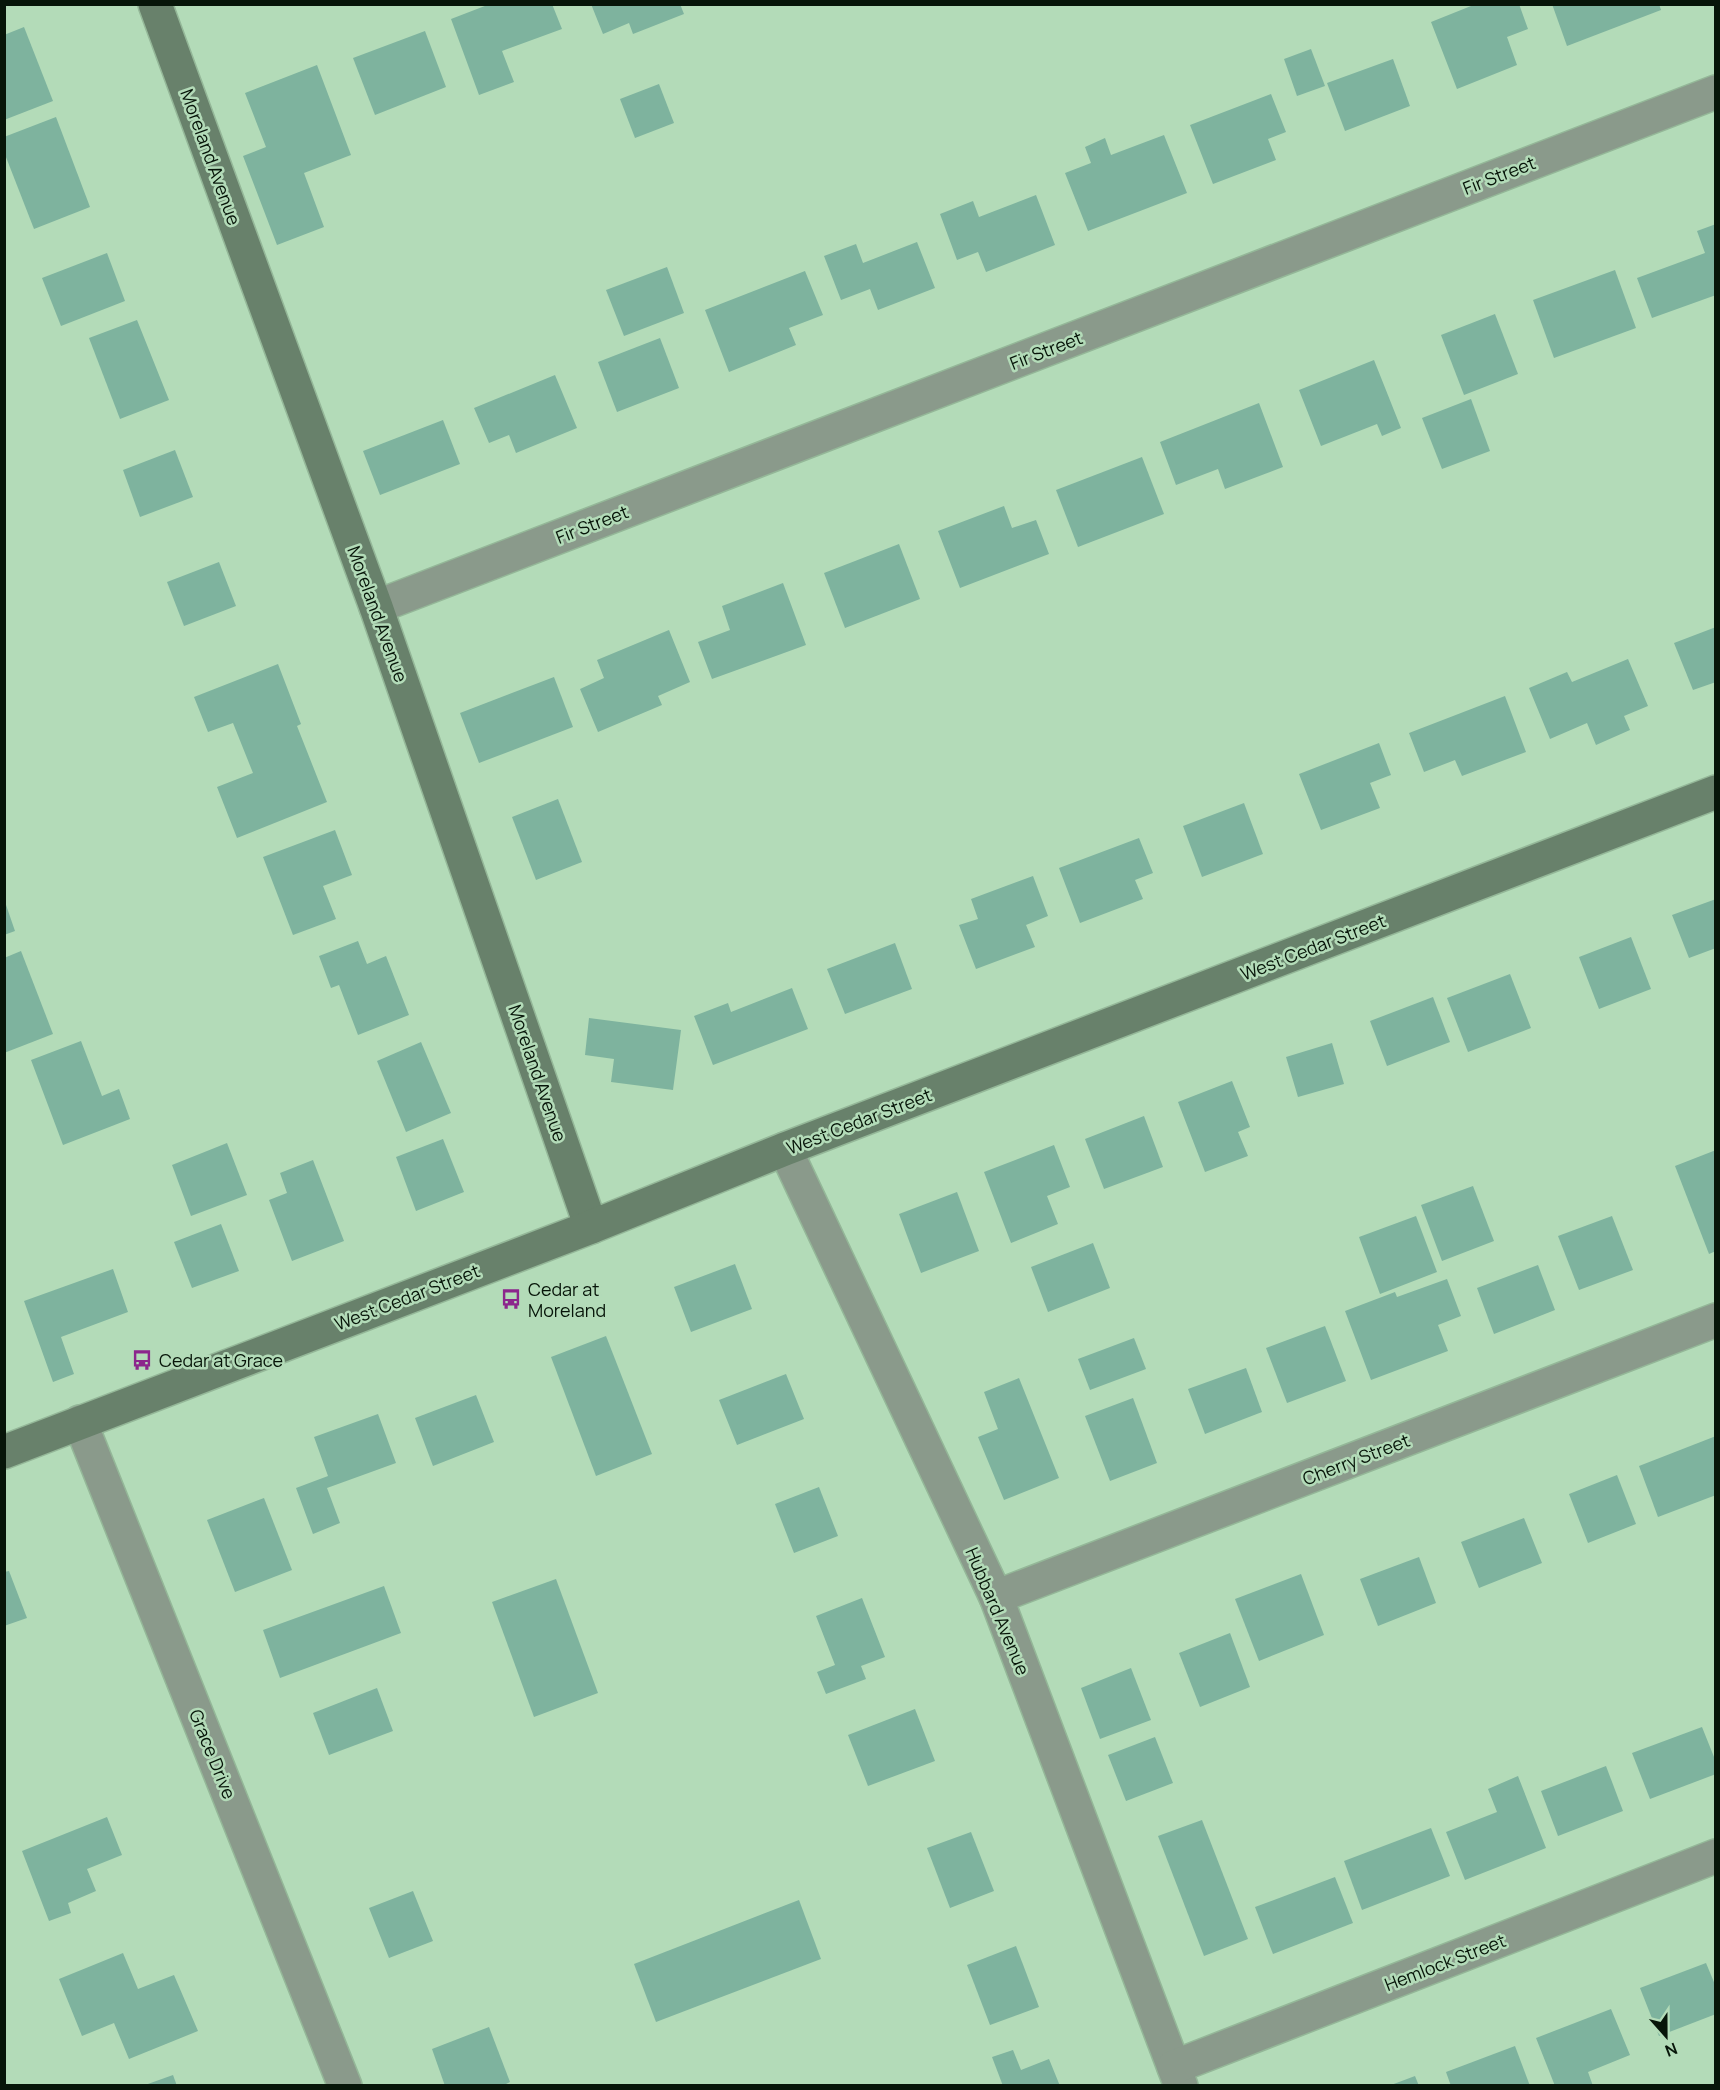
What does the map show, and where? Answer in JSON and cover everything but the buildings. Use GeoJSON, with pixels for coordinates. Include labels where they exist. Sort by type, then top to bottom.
{"type":"FeatureCollection","features":[{"type":"Feature","properties":{"kind":"street","name":"Moreland Avenue"},"geometry":{"type":"LineString","coordinates":[[155,4],[376,607],[591,1227]]}},
{"type":"Feature","properties":{"kind":"street","name":"Fir Street"},"geometry":{"type":"LineString","coordinates":[[376,607],[1716,92]]}},
{"type":"Feature","properties":{"kind":"street","name":"West Cedar Street"},"geometry":{"type":"LineString","coordinates":[[4,1452],[1716,792]]}},
{"type":"Feature","properties":{"kind":"street","name":"Hubbard Avenue"},"geometry":{"type":"LineString","coordinates":[[785,1149],[996,1597],[1178,2076]]}},
{"type":"Feature","properties":{"kind":"street","name":"Cherry Street"},"geometry":{"type":"LineString","coordinates":[[996,1597],[1716,1320]]}},
{"type":"Feature","properties":{"kind":"street","name":"Grace Drive"},"geometry":{"type":"LineString","coordinates":[[80,1422],[345,2085]]}},
{"type":"Feature","properties":{"kind":"street","name":"Hemlock Street"},"geometry":{"type":"LineString","coordinates":[[1178,2076],[1716,1856]]}},
{"type":"Feature","properties":{"kind":"place","name":"Cedar at Moreland"},"geometry":{"type":"Point","coordinates":[511,1299]}},
{"type":"Feature","properties":{"kind":"place","name":"Cedar at Grace"},"geometry":{"type":"Point","coordinates":[142,1360]}}]}
